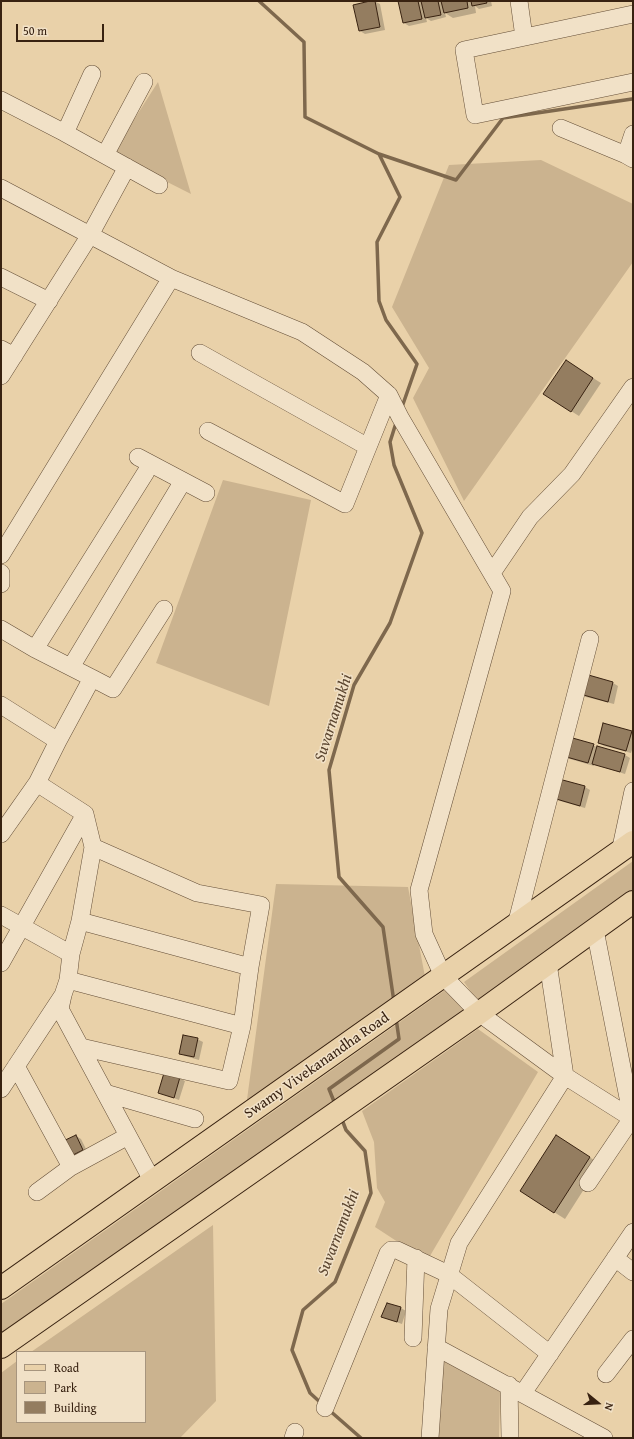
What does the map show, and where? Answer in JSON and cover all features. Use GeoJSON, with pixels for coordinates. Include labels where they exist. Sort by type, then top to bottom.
{"type":"FeatureCollection","features":[{"type":"Feature","properties":{"kind":"main road","name":"Swamy Vivekanandha Road"},"geometry":{"type":"LineString","coordinates":[[1,1288],[626,847]]}},
{"type":"Feature","properties":{"kind":"main road"},"geometry":{"type":"LineString","coordinates":[[1,1347],[479,1013],[633,902]]}},
{"type":"Feature","properties":{"kind":"street"},"geometry":{"type":"LineString","coordinates":[[519,1],[524,37]]}},
{"type":"Feature","properties":{"kind":"street"},"geometry":{"type":"LineString","coordinates":[[633,14],[464,50],[475,115],[633,82]]}},
{"type":"Feature","properties":{"kind":"street"},"geometry":{"type":"LineString","coordinates":[[66,133],[92,74]]}},
{"type":"Feature","properties":{"kind":"street"},"geometry":{"type":"LineString","coordinates":[[105,155],[144,82]]}},
{"type":"Feature","properties":{"kind":"street"},"geometry":{"type":"LineString","coordinates":[[1,100],[66,133],[159,185]]}},
{"type":"Feature","properties":{"kind":"street"},"geometry":{"type":"LineString","coordinates":[[561,128],[629,157],[633,134]]}},
{"type":"Feature","properties":{"kind":"street"},"geometry":{"type":"LineString","coordinates":[[1,376],[8,352],[49,301],[90,236],[127,167]]}},
{"type":"Feature","properties":{"kind":"street"},"geometry":{"type":"LineString","coordinates":[[1,188],[171,278],[302,332],[363,372],[390,396],[502,591],[419,890],[424,934],[444,976],[479,1013],[566,1076],[632,1118]]}},
{"type":"Feature","properties":{"kind":"street"},"geometry":{"type":"LineString","coordinates":[[1,277],[49,301]]}},
{"type":"Feature","properties":{"kind":"street"},"geometry":{"type":"LineString","coordinates":[[1,555],[171,278]]}},
{"type":"Feature","properties":{"kind":"street"},"geometry":{"type":"LineString","coordinates":[[200,353],[368,447]]}},
{"type":"Feature","properties":{"kind":"street"},"geometry":{"type":"LineString","coordinates":[[492,573],[530,517],[572,474],[633,387]]}},
{"type":"Feature","properties":{"kind":"street"},"geometry":{"type":"LineString","coordinates":[[208,431],[345,504],[390,396]]}},
{"type":"Feature","properties":{"kind":"street"},"geometry":{"type":"LineString","coordinates":[[35,649],[142,464],[183,481],[206,493]]}},
{"type":"Feature","properties":{"kind":"street"},"geometry":{"type":"LineString","coordinates":[[71,667],[183,481]]}},
{"type":"Feature","properties":{"kind":"street"},"geometry":{"type":"LineString","coordinates":[[1,573],[1,584]]}},
{"type":"Feature","properties":{"kind":"street"},"geometry":{"type":"LineString","coordinates":[[1,629],[35,649],[113,689],[164,609]]}},
{"type":"Feature","properties":{"kind":"street"},"geometry":{"type":"LineString","coordinates":[[516,925],[590,639]]}},
{"type":"Feature","properties":{"kind":"street"},"geometry":{"type":"LineString","coordinates":[[1,834],[37,783],[92,678]]}},
{"type":"Feature","properties":{"kind":"street"},"geometry":{"type":"LineString","coordinates":[[1,705],[58,741]]}},
{"type":"Feature","properties":{"kind":"street"},"geometry":{"type":"LineString","coordinates":[[37,783],[85,814],[93,847],[80,921],[71,954],[66,987],[60,1009],[153,1182]]}},
{"type":"Feature","properties":{"kind":"street"},"geometry":{"type":"LineString","coordinates":[[626,847],[633,792]]}},
{"type":"Feature","properties":{"kind":"street"},"geometry":{"type":"LineString","coordinates":[[1,963],[85,814]]}},
{"type":"Feature","properties":{"kind":"street"},"geometry":{"type":"LineString","coordinates":[[81,1047],[229,1081],[242,1026],[261,905],[196,893],[93,847]]}},
{"type":"Feature","properties":{"kind":"street"},"geometry":{"type":"LineString","coordinates":[[1,915],[71,954]]}},
{"type":"Feature","properties":{"kind":"street"},"geometry":{"type":"LineString","coordinates":[[80,921],[250,968]]}},
{"type":"Feature","properties":{"kind":"street"},"geometry":{"type":"LineString","coordinates":[[588,1183],[632,1118],[595,930]]}},
{"type":"Feature","properties":{"kind":"street"},"geometry":{"type":"LineString","coordinates":[[430,1438],[439,1309],[458,1243],[566,1076],[548,963]]}},
{"type":"Feature","properties":{"kind":"street"},"geometry":{"type":"LineString","coordinates":[[66,987],[242,1026]]}},
{"type":"Feature","properties":{"kind":"street"},"geometry":{"type":"LineString","coordinates":[[1,1089],[66,987]]}},
{"type":"Feature","properties":{"kind":"street"},"geometry":{"type":"LineString","coordinates":[[16,1066],[71,1167]]}},
{"type":"Feature","properties":{"kind":"street"},"geometry":{"type":"LineString","coordinates":[[105,1093],[195,1119]]}},
{"type":"Feature","properties":{"kind":"street"},"geometry":{"type":"LineString","coordinates":[[37,1192],[71,1167],[128,1136]]}},
{"type":"Feature","properties":{"kind":"street"},"geometry":{"type":"LineString","coordinates":[[510,1438],[516,1389],[550,1354],[633,1232]]}},
{"type":"Feature","properties":{"kind":"street"},"geometry":{"type":"LineString","coordinates":[[325,1408],[388,1253],[391,1250],[397,1250],[416,1258],[448,1274],[550,1354]]}},
{"type":"Feature","properties":{"kind":"street"},"geometry":{"type":"LineString","coordinates":[[413,1338],[416,1258]]}},
{"type":"Feature","properties":{"kind":"street"},"geometry":{"type":"LineString","coordinates":[[615,1258],[633,1272]]}},
{"type":"Feature","properties":{"kind":"street"},"geometry":{"type":"LineString","coordinates":[[606,1374],[633,1339]]}},
{"type":"Feature","properties":{"kind":"street"},"geometry":{"type":"LineString","coordinates":[[436,1347],[604,1438]]}},
{"type":"Feature","properties":{"kind":"green space"},"geometry":{"type":"Polygon","coordinates":[[[158,82],[191,194],[112,154],[158,82]]]}},
{"type":"Feature","properties":{"kind":"green space"},"geometry":{"type":"Polygon","coordinates":[[[541,160],[633,204],[633,262],[464,501],[413,398],[429,368],[392,307],[449,165],[541,160]]]}},
{"type":"Feature","properties":{"kind":"green space"},"geometry":{"type":"Polygon","coordinates":[[[223,480],[311,500],[269,706],[156,663],[223,480]]]}},
{"type":"Feature","properties":{"kind":"green space"},"geometry":{"type":"Polygon","coordinates":[[[633,861],[633,891],[478,1002],[464,982],[633,861]]]}},
{"type":"Feature","properties":{"kind":"green space"},"geometry":{"type":"Polygon","coordinates":[[[276,884],[408,887],[426,982],[246,1107],[276,884]]]}},
{"type":"Feature","properties":{"kind":"green space"},"geometry":{"type":"Polygon","coordinates":[[[448,988],[464,1011],[1,1339],[1,1304],[448,988]]]}},
{"type":"Feature","properties":{"kind":"green space"},"geometry":{"type":"Polygon","coordinates":[[[478,1029],[538,1072],[427,1261],[375,1227],[385,1202],[377,1188],[374,1142],[362,1111],[478,1029]]]}},
{"type":"Feature","properties":{"kind":"green space"},"geometry":{"type":"Polygon","coordinates":[[[213,1225],[216,1401],[180,1438],[1,1438],[1,1373],[16,1362],[16,1423],[146,1423],[146,1351],[32,1351],[213,1225]]]}},
{"type":"Feature","properties":{"kind":"green space"},"geometry":{"type":"Polygon","coordinates":[[[435,1353],[500,1392],[499,1438],[435,1438],[435,1353]]]}},
{"type":"Feature","properties":{"kind":"building"},"geometry":{"type":"Polygon","coordinates":[[[375,1],[380,27],[359,31],[353,5],[375,1]]]}},
{"type":"Feature","properties":{"kind":"building"},"geometry":{"type":"Polygon","coordinates":[[[398,1],[418,1],[422,19],[403,23],[398,1]]]}},
{"type":"Feature","properties":{"kind":"building"},"geometry":{"type":"Polygon","coordinates":[[[421,1],[438,1],[441,15],[425,18],[421,1]]]}},
{"type":"Feature","properties":{"kind":"building"},"geometry":{"type":"Polygon","coordinates":[[[441,1],[467,1],[468,8],[444,13],[441,1]]]}},
{"type":"Feature","properties":{"kind":"building"},"geometry":{"type":"Polygon","coordinates":[[[471,1],[486,1],[487,3],[472,6],[471,1]]]}},
{"type":"Feature","properties":{"kind":"building"},"geometry":{"type":"Polygon","coordinates":[[[566,360],[593,378],[571,412],[543,394],[566,360]]]}},
{"type":"Feature","properties":{"kind":"building"},"geometry":{"type":"Polygon","coordinates":[[[585,674],[613,682],[608,702],[580,694],[585,674]]]}},
{"type":"Feature","properties":{"kind":"building"},"geometry":{"type":"Polygon","coordinates":[[[603,723],[632,731],[626,751],[598,743],[603,723]]]}},
{"type":"Feature","properties":{"kind":"building"},"geometry":{"type":"Polygon","coordinates":[[[569,737],[594,744],[588,763],[563,756],[569,737]]]}},
{"type":"Feature","properties":{"kind":"building"},"geometry":{"type":"Polygon","coordinates":[[[597,746],[625,754],[620,772],[592,764],[597,746]]]}},
{"type":"Feature","properties":{"kind":"building"},"geometry":{"type":"Polygon","coordinates":[[[559,779],[585,786],[580,806],[553,798],[559,779]]]}},
{"type":"Feature","properties":{"kind":"building"},"geometry":{"type":"Polygon","coordinates":[[[183,1035],[198,1038],[194,1057],[179,1054],[183,1035]]]}},
{"type":"Feature","properties":{"kind":"building"},"geometry":{"type":"Polygon","coordinates":[[[164,1073],[180,1077],[174,1098],[158,1093],[164,1073]]]}},
{"type":"Feature","properties":{"kind":"building"},"geometry":{"type":"Polygon","coordinates":[[[76,1135],[83,1150],[67,1158],[59,1143],[76,1135]]]}},
{"type":"Feature","properties":{"kind":"building"},"geometry":{"type":"Polygon","coordinates":[[[556,1135],[590,1157],[554,1213],[520,1191],[556,1135]]]}},
{"type":"Feature","properties":{"kind":"building"},"geometry":{"type":"Polygon","coordinates":[[[387,1303],[401,1307],[397,1322],[381,1317],[387,1303]]]}},
{"type":"Feature","properties":{"kind":"waterway","name":"Suvarnamukhi"},"geometry":{"type":"LineString","coordinates":[[259,1],[304,42],[305,117],[379,154],[400,197],[377,242],[379,301],[386,320],[417,364],[402,407]]}},
{"type":"Feature","properties":{"kind":"waterway"},"geometry":{"type":"LineString","coordinates":[[379,154],[456,180],[503,118],[632,99]]}},
{"type":"Feature","properties":{"kind":"waterway","name":"Suvarnamukhi"},"geometry":{"type":"LineString","coordinates":[[394,1002],[383,927],[339,877],[329,770],[354,685],[390,623],[422,533],[394,465],[390,442],[396,423]]}},
{"type":"Feature","properties":{"kind":"waterway","name":"Suvarnamukhi"},"geometry":{"type":"LineString","coordinates":[[335,1104],[329,1089],[399,1039],[396,1018]]}},
{"type":"Feature","properties":{"kind":"waterway","name":"Suvarnamukhi"},"geometry":{"type":"LineString","coordinates":[[321,1403],[310,1393],[292,1350],[303,1310],[335,1282],[371,1193],[365,1151],[346,1130],[341,1117]]}},
{"type":"Feature","properties":{"kind":"waterway","name":"Suvarnamukhi"},"geometry":{"type":"LineString","coordinates":[[329,1410],[361,1438]]}}]}
